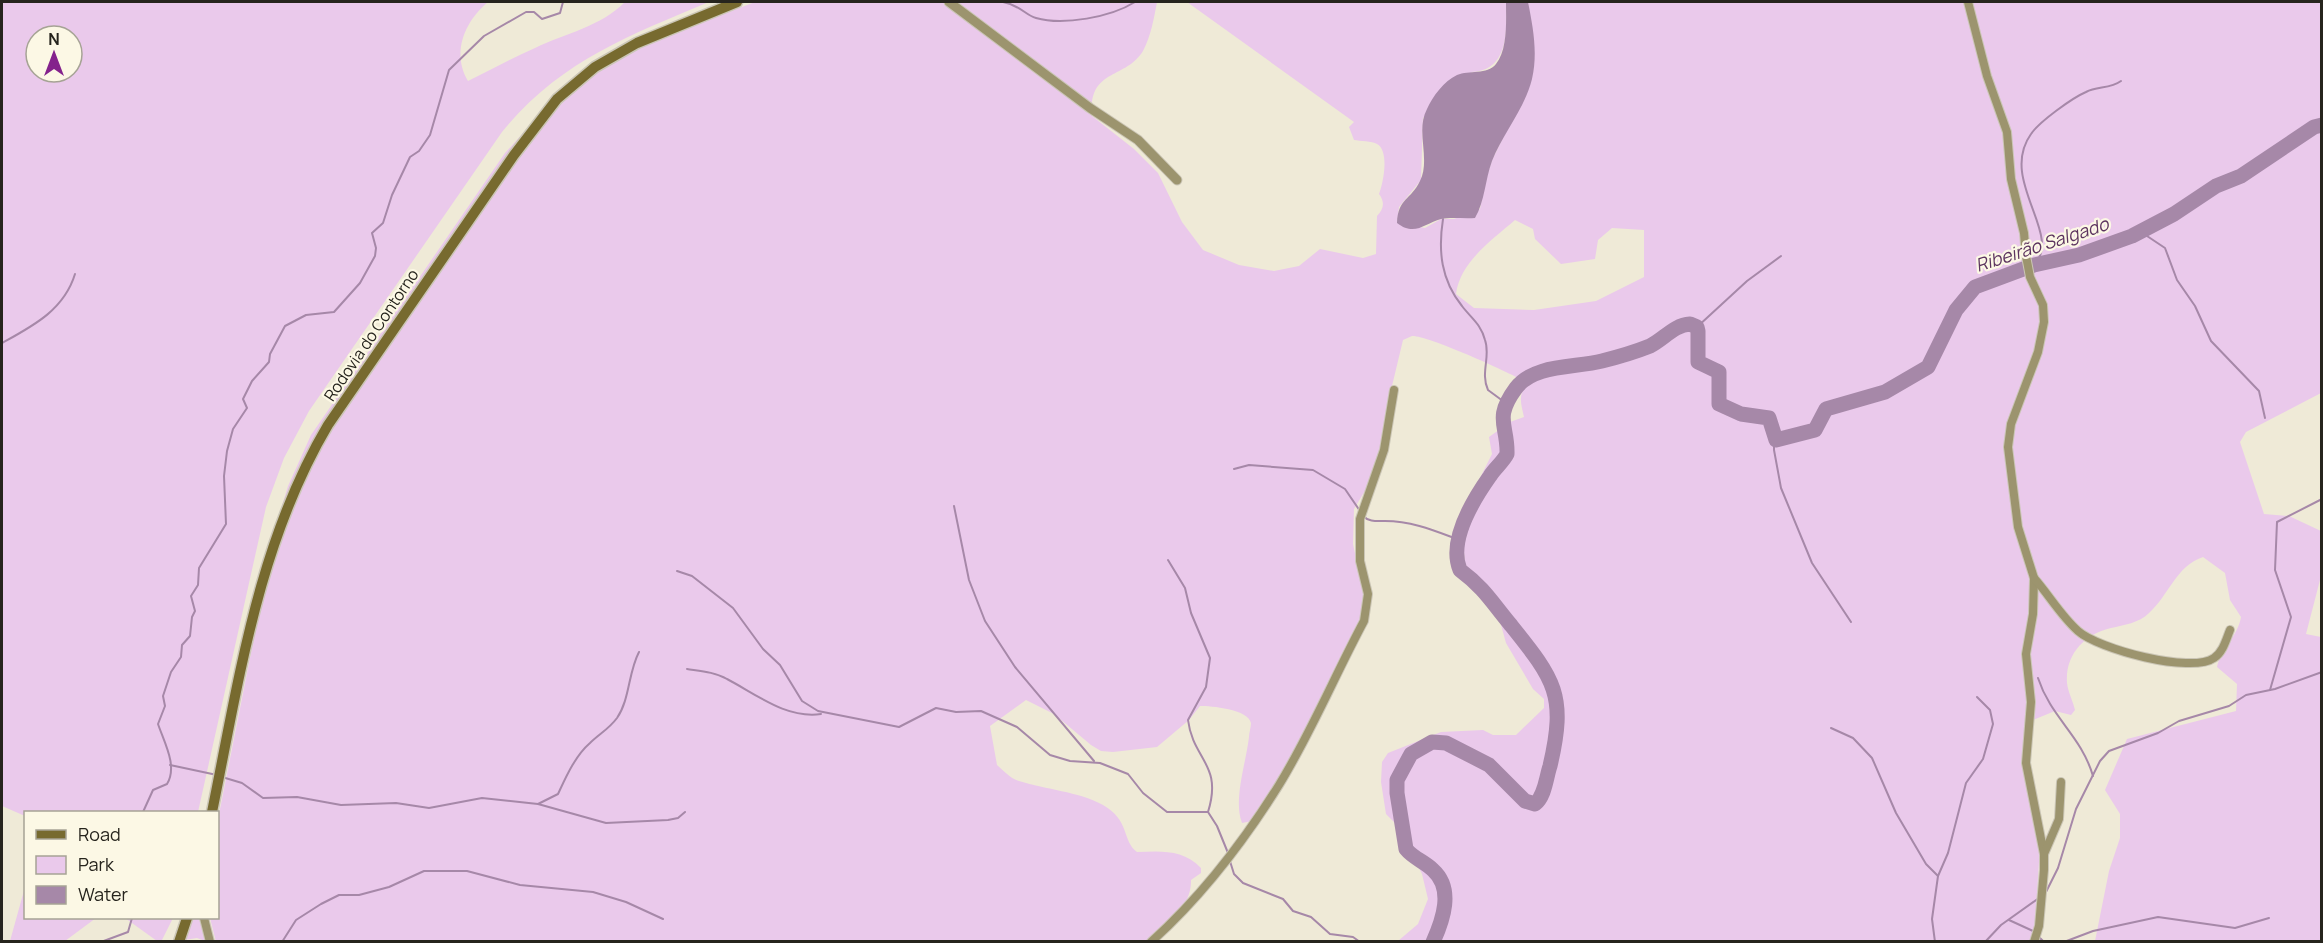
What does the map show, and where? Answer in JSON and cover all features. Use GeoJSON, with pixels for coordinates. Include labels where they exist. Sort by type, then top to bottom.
{"type":"FeatureCollection","features":[{"type":"Feature","properties":{"kind":"main road","name":"Rodovia do Contorno"},"geometry":{"type":"LineString","coordinates":[[212,811],[248,632],[285,509],[303,467],[328,425],[514,155],[557,99],[595,68],[637,43],[737,2]]}},
{"type":"Feature","properties":{"kind":"main road"},"geometry":{"type":"LineString","coordinates":[[179,942],[187,919]]}},
{"type":"Feature","properties":{"kind":"street"},"geometry":{"type":"LineString","coordinates":[[949,2],[1090,108],[1138,140],[1177,180]]}},
{"type":"Feature","properties":{"kind":"street"},"geometry":{"type":"LineString","coordinates":[[1968,2],[1987,76],[2007,132],[2011,179],[2024,233],[2030,277],[2041,296],[2043,328],[2038,352],[2011,424],[2008,456],[2018,527],[2034,578],[2033,614],[2026,654],[2031,702],[2026,763],[2044,854],[2038,926],[2034,942]]}},
{"type":"Feature","properties":{"kind":"street"},"geometry":{"type":"LineString","coordinates":[[1151,942],[1178,918],[1245,834],[1280,783],[1364,621],[1368,594],[1360,561],[1360,519],[1384,450],[1394,390]]}},
{"type":"Feature","properties":{"kind":"street"},"geometry":{"type":"LineString","coordinates":[[2034,578],[2069,622],[2085,636],[2142,656],[2201,664],[2214,658],[2222,650],[2230,630]]}},
{"type":"Feature","properties":{"kind":"street"},"geometry":{"type":"LineString","coordinates":[[2044,854],[2059,819],[2061,782]]}},
{"type":"Feature","properties":{"kind":"street"},"geometry":{"type":"LineString","coordinates":[[204,919],[210,942]]}},
{"type":"Feature","properties":{"kind":"green space"},"geometry":{"type":"Polygon","coordinates":[[[2,2],[488,2],[473,18],[463,38],[461,60],[468,81],[526,52],[594,24],[625,2],[709,2],[623,39],[597,53],[547,87],[524,107],[502,132],[309,411],[284,458],[266,507],[198,811],[24,811],[24,816],[2,806],[2,2]]]}},
{"type":"Feature","properties":{"kind":"green space"},"geometry":{"type":"Polygon","coordinates":[[[755,2],[1157,2],[1143,51],[1127,67],[1102,82],[1092,101],[1092,116],[1134,149],[1158,173],[1182,222],[1203,250],[1239,265],[1274,271],[1299,266],[1320,249],[1363,258],[1376,254],[1377,216],[1383,205],[1379,194],[1384,176],[1383,153],[1375,143],[1354,140],[1349,127],[1354,122],[1187,2],[1506,2],[1505,36],[1499,56],[1484,70],[1472,72],[1423,118],[1421,180],[1399,207],[1397,223],[1425,228],[1441,219],[1454,219],[1480,209],[1484,185],[1492,160],[1531,81],[1528,2],[2321,2],[2321,393],[2246,432],[2240,442],[2264,514],[2289,516],[2321,531],[2320,580],[2306,634],[2321,637],[2321,941],[2095,941],[2109,871],[2120,838],[2120,814],[2105,790],[2127,739],[2236,711],[2237,684],[2217,667],[2237,630],[2241,617],[2230,600],[2225,573],[2203,557],[2194,561],[2179,574],[2156,606],[2141,619],[2093,635],[2078,647],[2069,663],[2067,673],[2067,683],[2075,710],[2071,715],[2055,711],[2033,720],[2030,769],[2041,830],[2034,941],[1398,941],[1418,924],[1428,899],[1422,874],[1395,823],[1386,814],[1381,782],[1382,762],[1388,753],[1441,732],[1483,730],[1493,735],[1516,735],[1544,708],[1544,699],[1533,689],[1506,643],[1495,603],[1465,564],[1463,540],[1455,528],[1492,454],[1489,437],[1510,422],[1524,417],[1521,395],[1529,384],[1452,348],[1412,336],[1403,340],[1392,386],[1391,413],[1369,484],[1354,509],[1353,544],[1364,597],[1359,634],[1274,791],[1252,821],[1242,823],[1239,804],[1251,723],[1243,714],[1236,711],[1200,706],[1189,720],[1157,747],[1113,752],[1101,751],[1054,714],[1026,700],[990,726],[997,765],[1013,778],[1093,800],[1118,817],[1129,842],[1137,852],[1179,854],[1201,868],[1201,873],[1191,880],[1188,898],[1183,906],[1151,941],[216,942],[210,919],[219,919],[219,814],[277,522],[288,486],[311,435],[505,153],[541,114],[582,80],[666,37],[755,2]],[[1515,220],[1478,252],[1470,262],[1459,282],[1456,294],[1474,308],[1534,310],[1596,301],[1644,277],[1644,230],[1612,228],[1598,240],[1595,259],[1561,264],[1535,239],[1533,229],[1515,220]]]}},
{"type":"Feature","properties":{"kind":"green space"},"geometry":{"type":"Polygon","coordinates":[[[24,891],[24,919],[95,919],[65,941],[10,941],[24,891]]]}},
{"type":"Feature","properties":{"kind":"green space"},"geometry":{"type":"Polygon","coordinates":[[[126,919],[172,919],[161,942],[126,919]]]}},
{"type":"Feature","properties":{"kind":"green space"},"geometry":{"type":"Polygon","coordinates":[[[192,919],[199,919],[205,941],[197,938],[184,940],[192,919]]]}},
{"type":"Feature","properties":{"kind":"water"},"geometry":{"type":"Polygon","coordinates":[[[1506,2],[1528,2],[1534,40],[1534,69],[1529,90],[1492,161],[1483,198],[1475,218],[1445,218],[1420,228],[1403,227],[1397,223],[1400,209],[1420,181],[1423,172],[1422,126],[1427,109],[1439,89],[1452,78],[1457,75],[1488,70],[1496,64],[1503,51],[1506,2]]]}},
{"type":"Feature","properties":{"kind":"waterway"},"geometry":{"type":"LineString","coordinates":[[143,811],[153,790],[167,784],[170,777],[171,762],[158,724],[165,706],[163,696],[171,672],[181,657],[182,645],[190,636],[195,611],[191,596],[198,585],[199,568],[226,524],[224,476],[227,451],[233,429],[247,408],[243,399],[252,381],[269,362],[270,354],[285,326],[306,315],[334,312],[360,283],[375,256],[376,248],[372,233],[383,223],[392,195],[410,157],[419,151],[430,135],[449,70],[484,36],[526,12],[534,12],[542,19],[560,13],[563,2]]}},
{"type":"Feature","properties":{"kind":"waterway"},"geometry":{"type":"LineString","coordinates":[[1003,2],[1014,5],[1036,18],[1059,21],[1100,16],[1135,2]]}},
{"type":"Feature","properties":{"kind":"waterway"},"geometry":{"type":"LineString","coordinates":[[2034,265],[2041,253],[2042,238],[2025,188],[2022,170],[2023,152],[2031,134],[2048,117],[2080,95],[2121,81]]}},
{"type":"Feature","properties":{"kind":"waterway","name":"Ribeirão Salgado"},"geometry":{"type":"LineString","coordinates":[[1433,942],[1445,905],[1443,886],[1433,870],[1406,849],[1397,793],[1397,780],[1411,754],[1432,742],[1446,743],[1489,765],[1525,801],[1535,804],[1545,786],[1555,741],[1556,704],[1553,689],[1546,674],[1487,595],[1460,570],[1457,559],[1457,546],[1464,521],[1483,486],[1507,454],[1503,415],[1509,399],[1524,380],[1544,371],[1602,361],[1650,346],[1679,327],[1690,324],[1697,327],[1698,331],[1698,362],[1719,372],[1719,404],[1741,414],[1769,418],[1776,440],[1815,430],[1826,409],[1885,392],[1928,367],[1956,310],[1975,287],[2034,265],[2079,255],[2132,236],[2174,214],[2216,186],[2241,176],[2314,127],[2322,125]]}},
{"type":"Feature","properties":{"kind":"waterway"},"geometry":{"type":"LineString","coordinates":[[1443,219],[1441,254],[1445,275],[1455,296],[1483,334],[1487,346],[1485,377],[1488,390],[1507,404]]}},
{"type":"Feature","properties":{"kind":"waterway"},"geometry":{"type":"LineString","coordinates":[[2141,232],[2165,248],[2177,280],[2195,306],[2211,341],[2259,391],[2265,418]]}},
{"type":"Feature","properties":{"kind":"waterway"},"geometry":{"type":"LineString","coordinates":[[1697,327],[1747,281],[1781,256]]}},
{"type":"Feature","properties":{"kind":"waterway"},"geometry":{"type":"LineString","coordinates":[[2,343],[46,316],[63,298],[75,274]]}},
{"type":"Feature","properties":{"kind":"waterway"},"geometry":{"type":"LineString","coordinates":[[1774,438],[1781,488],[1812,563],[1851,622]]}},
{"type":"Feature","properties":{"kind":"waterway"},"geometry":{"type":"LineString","coordinates":[[1234,469],[1249,465],[1313,470],[1345,489],[1360,511]]}},
{"type":"Feature","properties":{"kind":"waterway"},"geometry":{"type":"LineString","coordinates":[[2270,690],[2291,617],[2275,570],[2277,522],[2322,499]]}},
{"type":"Feature","properties":{"kind":"waterway"},"geometry":{"type":"LineString","coordinates":[[954,506],[969,580],[985,621],[1015,667],[1094,761]]}},
{"type":"Feature","properties":{"kind":"waterway"},"geometry":{"type":"LineString","coordinates":[[1363,516],[1373,521],[1413,524],[1457,539]]}},
{"type":"Feature","properties":{"kind":"waterway"},"geometry":{"type":"LineString","coordinates":[[1168,560],[1185,588],[1191,613],[1210,658],[1206,687],[1188,720],[1195,744],[1210,772],[1212,796],[1208,812]]}},
{"type":"Feature","properties":{"kind":"waterway"},"geometry":{"type":"LineString","coordinates":[[677,571],[692,576],[733,608],[763,649],[780,665],[802,701],[818,711],[899,727],[936,708],[956,712],[981,711],[1017,727],[1050,755],[1070,761],[1100,763],[1128,774],[1143,793],[1167,812],[1208,812]]}},
{"type":"Feature","properties":{"kind":"waterway"},"geometry":{"type":"LineString","coordinates":[[538,804],[558,794],[580,754],[617,718],[624,703],[639,652]]}},
{"type":"Feature","properties":{"kind":"waterway"},"geometry":{"type":"LineString","coordinates":[[687,669],[722,677],[784,709],[808,715],[821,714]]}},
{"type":"Feature","properties":{"kind":"waterway"},"geometry":{"type":"LineString","coordinates":[[2046,892],[2058,868],[2076,809],[2100,761],[2109,751],[2158,733],[2179,721],[2229,706],[2246,695],[2275,689],[2322,672]]}},
{"type":"Feature","properties":{"kind":"waterway"},"geometry":{"type":"LineString","coordinates":[[2038,678],[2050,704],[2081,749],[2093,776]]}},
{"type":"Feature","properties":{"kind":"waterway"},"geometry":{"type":"LineString","coordinates":[[1935,942],[1932,919],[1938,876],[1948,853],[1966,783],[1983,759],[1993,724],[1990,710],[1977,697]]}},
{"type":"Feature","properties":{"kind":"waterway"},"geometry":{"type":"LineString","coordinates":[[1831,728],[1853,738],[1872,758],[1896,813],[1926,864],[1938,876]]}},
{"type":"Feature","properties":{"kind":"waterway"},"geometry":{"type":"LineString","coordinates":[[170,765],[217,775]]}},
{"type":"Feature","properties":{"kind":"waterway"},"geometry":{"type":"LineString","coordinates":[[222,777],[242,783],[263,798],[297,797],[341,805],[396,803],[429,808],[482,798],[538,804],[606,823],[668,820],[678,818],[685,812]]}},
{"type":"Feature","properties":{"kind":"waterway"},"geometry":{"type":"LineString","coordinates":[[1208,812],[1217,826],[1228,853]]}},
{"type":"Feature","properties":{"kind":"waterway"},"geometry":{"type":"LineString","coordinates":[[1229,858],[1234,874],[1243,883],[1283,899],[1293,911],[1311,917],[1330,934],[1353,937],[1360,942]]}},
{"type":"Feature","properties":{"kind":"waterway"},"geometry":{"type":"LineString","coordinates":[[282,942],[296,920],[321,904],[339,895],[359,895],[389,887],[424,871],[467,871],[520,885],[593,892],[626,902],[663,919]]}},
{"type":"Feature","properties":{"kind":"waterway"},"geometry":{"type":"LineString","coordinates":[[1985,942],[2001,925],[2039,898]]}},
{"type":"Feature","properties":{"kind":"waterway"},"geometry":{"type":"LineString","coordinates":[[2064,942],[2093,931],[2158,917],[2235,928],[2269,918]]}},
{"type":"Feature","properties":{"kind":"waterway"},"geometry":{"type":"LineString","coordinates":[[101,942],[128,932],[132,919]]}},
{"type":"Feature","properties":{"kind":"waterway"},"geometry":{"type":"LineString","coordinates":[[2009,920],[2033,931],[2044,942]]}}]}
